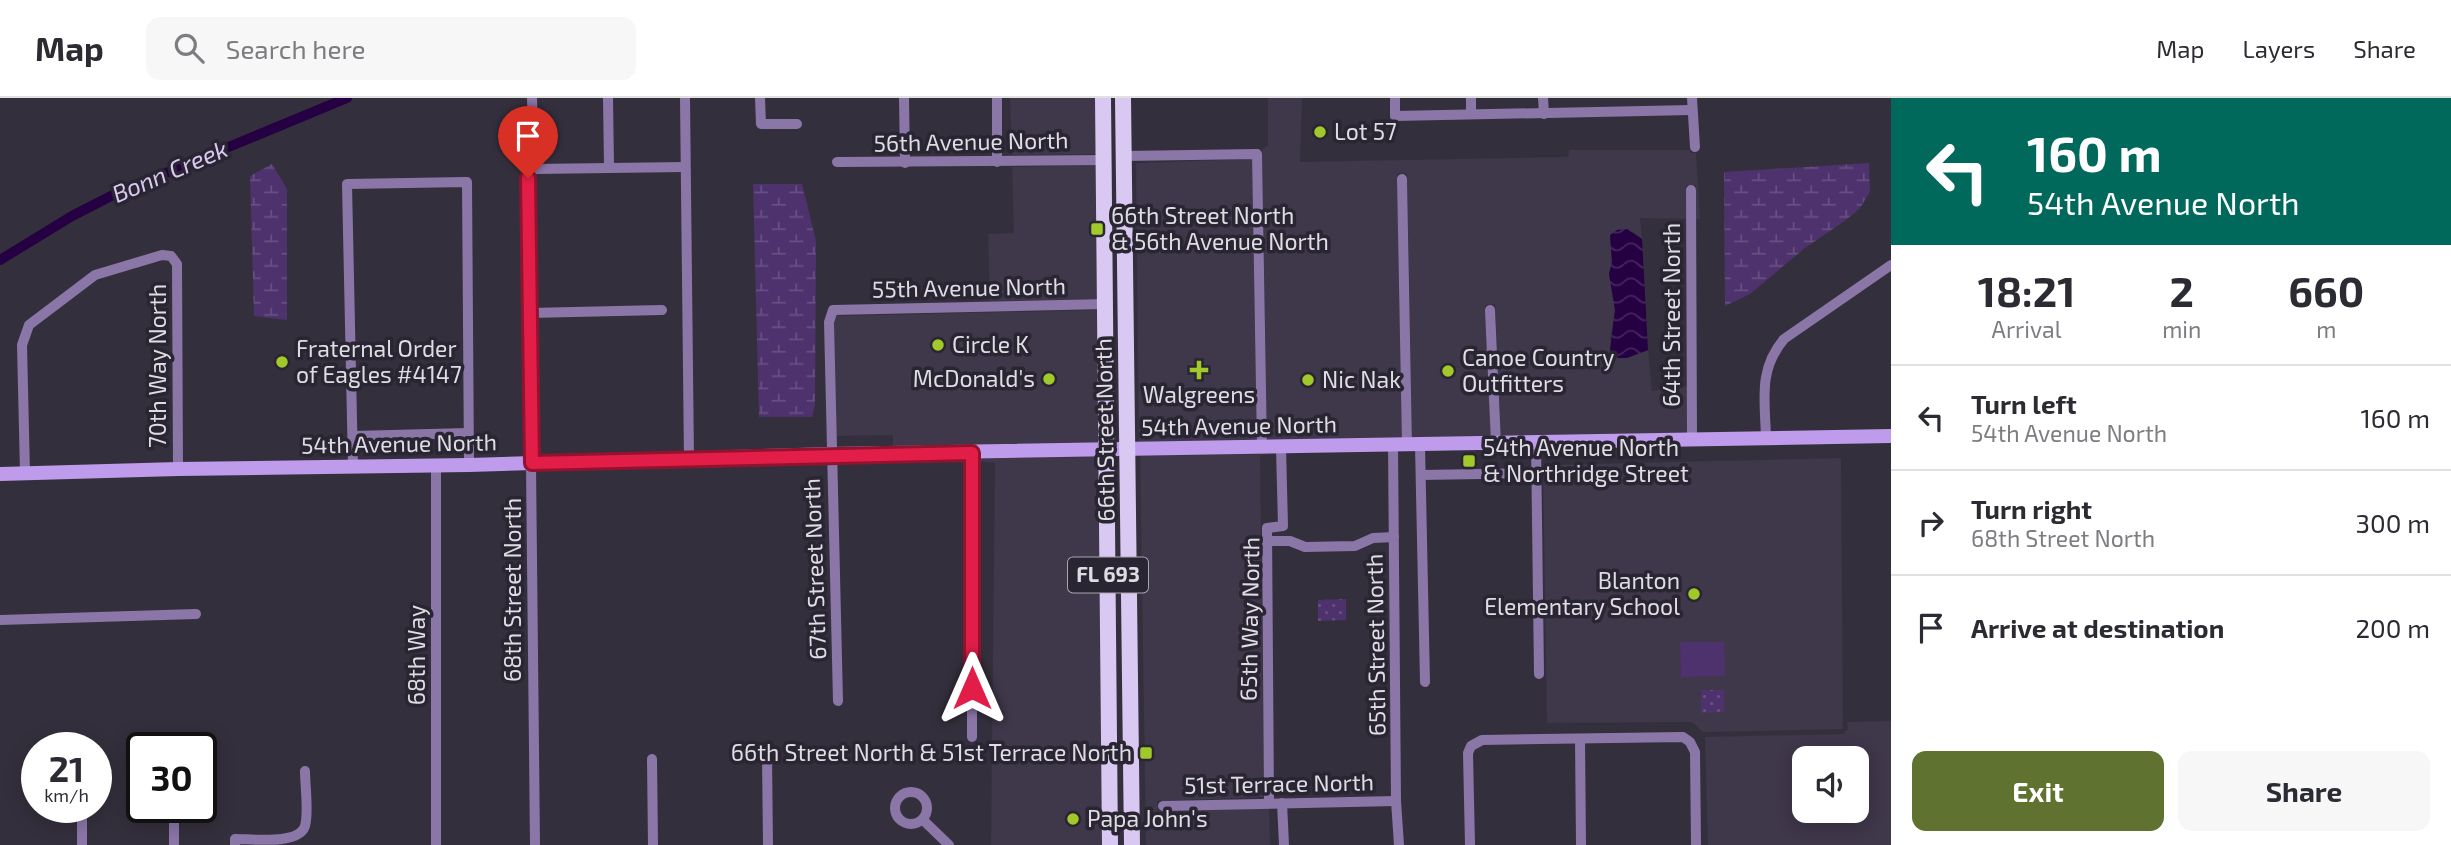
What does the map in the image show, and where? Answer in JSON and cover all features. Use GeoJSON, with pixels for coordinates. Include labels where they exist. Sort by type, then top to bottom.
{"type":"FeatureCollection","features":[{"type":"Feature","properties":{"kind":"main road","name":"66th Street North"},"geometry":{"type":"LineString","coordinates":[[1103,98],[1110,845]]}},
{"type":"Feature","properties":{"kind":"main road"},"geometry":{"type":"LineString","coordinates":[[1110,98],[1114,138],[1124,156]]}},
{"type":"Feature","properties":{"kind":"main road","name":"66th Street North"},"geometry":{"type":"LineString","coordinates":[[1123,98],[1132,845]]}},
{"type":"Feature","properties":{"kind":"main road"},"geometry":{"type":"LineString","coordinates":[[1105,160],[1111,169],[1114,192],[1115,242],[1125,262]]}},
{"type":"Feature","properties":{"kind":"main road","name":"54th Avenue North"},"geometry":{"type":"LineString","coordinates":[[0,474],[688,460],[831,454],[1891,436]]}},
{"type":"Feature","properties":{"kind":"main road"},"geometry":{"type":"LineString","coordinates":[[1108,617],[1119,631],[1121,666],[1130,670]]}},
{"type":"Feature","properties":{"kind":"main road"},"geometry":{"type":"LineString","coordinates":[[1109,688],[1119,695],[1122,733],[1131,746]]}},
{"type":"Feature","properties":{"kind":"main road"},"geometry":{"type":"LineString","coordinates":[[1109,753],[1117,756],[1121,763],[1123,845]]}},
{"type":"Feature","properties":{"kind":"street","name":"68th Street North"},"geometry":{"type":"LineString","coordinates":[[532,98],[534,169],[528,178],[535,845]]}},
{"type":"Feature","properties":{"kind":"street"},"geometry":{"type":"LineString","coordinates":[[607,98],[608,167]]}},
{"type":"Feature","properties":{"kind":"street"},"geometry":{"type":"LineString","coordinates":[[685,98],[688,460]]}},
{"type":"Feature","properties":{"kind":"street"},"geometry":{"type":"LineString","coordinates":[[760,98],[761,124],[797,124]]}},
{"type":"Feature","properties":{"kind":"street"},"geometry":{"type":"LineString","coordinates":[[904,98],[905,163]]}},
{"type":"Feature","properties":{"kind":"street"},"geometry":{"type":"LineString","coordinates":[[998,98],[998,162]]}},
{"type":"Feature","properties":{"kind":"street"},"geometry":{"type":"LineString","coordinates":[[1395,98],[1395,116],[1692,110]]}},
{"type":"Feature","properties":{"kind":"street"},"geometry":{"type":"LineString","coordinates":[[1471,98],[1471,114]]}},
{"type":"Feature","properties":{"kind":"street"},"geometry":{"type":"LineString","coordinates":[[1544,98],[1544,114]]}},
{"type":"Feature","properties":{"kind":"street"},"geometry":{"type":"LineString","coordinates":[[1616,98],[1616,112]]}},
{"type":"Feature","properties":{"kind":"street"},"geometry":{"type":"LineString","coordinates":[[1692,98],[1695,148]]}},
{"type":"Feature","properties":{"kind":"street"},"geometry":{"type":"LineString","coordinates":[[1124,156],[1257,153],[1262,448]]}},
{"type":"Feature","properties":{"kind":"street","name":"56th Avenue North"},"geometry":{"type":"LineString","coordinates":[[837,162],[1105,160]]}},
{"type":"Feature","properties":{"kind":"street"},"geometry":{"type":"LineString","coordinates":[[534,169],[685,167]]}},
{"type":"Feature","properties":{"kind":"street"},"geometry":{"type":"LineString","coordinates":[[1402,179],[1407,445],[1421,475],[1425,682]]}},
{"type":"Feature","properties":{"kind":"street"},"geometry":{"type":"LineString","coordinates":[[353,467],[347,184],[467,182],[469,465]]}},
{"type":"Feature","properties":{"kind":"street","name":"64th Street North"},"geometry":{"type":"LineString","coordinates":[[1691,190],[1692,439]]}},
{"type":"Feature","properties":{"kind":"street","name":"70th Way North"},"geometry":{"type":"LineString","coordinates":[[25,473],[22,345],[29,325],[95,275],[162,255],[171,256],[177,264],[178,469]]}},
{"type":"Feature","properties":{"kind":"street"},"geometry":{"type":"LineString","coordinates":[[1766,438],[1764,380],[1774,351],[1784,339],[1889,271]]}},
{"type":"Feature","properties":{"kind":"street","name":"55th Avenue North"},"geometry":{"type":"LineString","coordinates":[[833,310],[1106,304]]}},
{"type":"Feature","properties":{"kind":"street"},"geometry":{"type":"LineString","coordinates":[[529,313],[662,310]]}},
{"type":"Feature","properties":{"kind":"street","name":"67th Street North"},"geometry":{"type":"LineString","coordinates":[[833,310],[829,322],[838,701]]}},
{"type":"Feature","properties":{"kind":"street"},"geometry":{"type":"LineString","coordinates":[[1490,310],[1496,443]]}},
{"type":"Feature","properties":{"kind":"street"},"geometry":{"type":"LineString","coordinates":[[353,436],[468,433]]}},
{"type":"Feature","properties":{"kind":"street"},"geometry":{"type":"LineString","coordinates":[[1536,443],[1539,674]]}},
{"type":"Feature","properties":{"kind":"street","name":"65th Street North"},"geometry":{"type":"LineString","coordinates":[[1399,845],[1396,801],[1394,537],[1407,445]]}},
{"type":"Feature","properties":{"kind":"street","name":"65th Way North"},"geometry":{"type":"LineString","coordinates":[[1269,803],[1267,528],[1283,527],[1281,448]]}},
{"type":"Feature","properties":{"kind":"street"},"geometry":{"type":"LineString","coordinates":[[972,453],[972,737]]}},
{"type":"Feature","properties":{"kind":"street","name":"68th Way"},"geometry":{"type":"LineString","coordinates":[[436,466],[436,845]]}},
{"type":"Feature","properties":{"kind":"street"},"geometry":{"type":"LineString","coordinates":[[1421,475],[1537,473]]}},
{"type":"Feature","properties":{"kind":"street"},"geometry":{"type":"LineString","coordinates":[[1267,541],[1290,541],[1306,547],[1355,546],[1373,538],[1394,537]]}},
{"type":"Feature","properties":{"kind":"street"},"geometry":{"type":"LineString","coordinates":[[0,620],[196,614]]}},
{"type":"Feature","properties":{"kind":"street"},"geometry":{"type":"LineString","coordinates":[[1470,845],[1468,753],[1471,746],[1482,740],[1683,737],[1690,742],[1695,752],[1696,845]]}},
{"type":"Feature","properties":{"kind":"street"},"geometry":{"type":"LineString","coordinates":[[1580,739],[1581,845]]}},
{"type":"Feature","properties":{"kind":"street"},"geometry":{"type":"LineString","coordinates":[[767,756],[768,845]]}},
{"type":"Feature","properties":{"kind":"street"},"geometry":{"type":"LineString","coordinates":[[652,760],[653,845]]}},
{"type":"Feature","properties":{"kind":"street"},"geometry":{"type":"LineString","coordinates":[[235,842],[289,840],[300,836],[305,826],[305,771]]}},
{"type":"Feature","properties":{"kind":"street","name":"51st Terrace North"},"geometry":{"type":"LineString","coordinates":[[1163,806],[1396,801]]}},
{"type":"Feature","properties":{"kind":"street"},"geometry":{"type":"LineString","coordinates":[[1282,803],[1284,845]]}},
{"type":"Feature","properties":{"kind":"street"},"geometry":{"type":"LineString","coordinates":[[923,820],[949,845]]}},
{"type":"Feature","properties":{"kind":"street"},"geometry":{"type":"LineString","coordinates":[[82,823],[82,845]]}},
{"type":"Feature","properties":{"kind":"street"},"geometry":{"type":"LineString","coordinates":[[174,823],[174,845]]}},
{"type":"Feature","properties":{"kind":"shaded area"},"geometry":{"type":"Polygon","coordinates":[[[1010,98],[1095,98],[1096,154],[1012,155],[1010,98]]]}},
{"type":"Feature","properties":{"kind":"shaded area"},"geometry":{"type":"Polygon","coordinates":[[[1268,98],[1302,98],[1300,162],[1568,157],[1569,150],[1690,150],[1690,153],[1696,153],[1700,219],[1696,219],[1696,185],[1686,185],[1686,219],[1640,218],[1642,239],[1633,232],[1610,235],[1612,262],[1609,274],[1615,310],[1610,340],[1627,358],[1648,350],[1652,391],[1687,386],[1687,434],[1501,438],[1495,304],[1485,305],[1491,438],[1412,440],[1407,174],[1397,173],[1402,440],[1267,442],[1262,150],[1268,145],[1268,98]]]}},
{"type":"Feature","properties":{"kind":"shaded area"},"geometry":{"type":"Polygon","coordinates":[[[1252,159],[1257,443],[1139,445],[1136,163],[1252,159]]]}},
{"type":"Feature","properties":{"kind":"shaded area"},"geometry":{"type":"Polygon","coordinates":[[[1096,165],[1098,299],[990,301],[988,234],[1014,233],[1012,167],[1096,165]]]}},
{"type":"Feature","properties":{"kind":"shaded area"},"geometry":{"type":"Polygon","coordinates":[[[1098,310],[1100,446],[893,448],[893,435],[835,436],[836,316],[1098,310]]]}},
{"type":"Feature","properties":{"kind":"shaded area"},"geometry":{"type":"Polygon","coordinates":[[[1276,454],[1260,455],[1264,797],[1157,801],[1158,811],[1269,808],[1270,845],[1146,845],[1140,456],[1276,454]]]}},
{"type":"Feature","properties":{"kind":"shaded area"},"geometry":{"type":"Polygon","coordinates":[[[1100,457],[1104,845],[991,845],[995,463],[977,461],[977,458],[1100,457]]]}},
{"type":"Feature","properties":{"kind":"shaded area","name":"Blanton Elementary School"},"geometry":{"type":"Polygon","coordinates":[[[1841,458],[1843,729],[1703,732],[1692,722],[1547,723],[1543,465],[1841,458]]]}},
{"type":"Feature","properties":{"kind":"shaded area"},"geometry":{"type":"Polygon","coordinates":[[[1891,721],[1891,845],[1708,845],[1705,737],[1843,734],[1848,729],[1847,722],[1891,721]]]}},
{"type":"Feature","properties":{"kind":"green space"},"geometry":{"type":"Polygon","coordinates":[[[1869,163],[1870,192],[1860,208],[1805,248],[1750,294],[1725,306],[1724,172],[1869,163]]]}},
{"type":"Feature","properties":{"kind":"green space"},"geometry":{"type":"Polygon","coordinates":[[[272,164],[287,189],[287,320],[254,316],[250,176],[272,164]]]}},
{"type":"Feature","properties":{"kind":"green space"},"geometry":{"type":"Polygon","coordinates":[[[753,184],[802,184],[816,241],[815,405],[812,417],[759,417],[753,184]]]}},
{"type":"Feature","properties":{"kind":"green space"},"geometry":{"type":"Polygon","coordinates":[[[1346,599],[1346,620],[1318,621],[1318,600],[1346,599]]]}},
{"type":"Feature","properties":{"kind":"green space"},"geometry":{"type":"Polygon","coordinates":[[[1680,642],[1724,642],[1725,676],[1681,677],[1680,642]]]}},
{"type":"Feature","properties":{"kind":"green space"},"geometry":{"type":"Polygon","coordinates":[[[1701,690],[1724,690],[1724,712],[1701,713],[1701,690]]]}},
{"type":"Feature","properties":{"kind":"water"},"geometry":{"type":"Polygon","coordinates":[[[1627,229],[1642,239],[1648,350],[1627,358],[1618,358],[1610,350],[1615,310],[1609,274],[1612,262],[1610,235],[1617,230],[1627,229]]]}},
{"type":"Feature","properties":{"kind":"waterway","name":"Bonn Creek"},"geometry":{"type":"LineString","coordinates":[[0,260],[72,216],[115,194],[347,98]]}},
{"type":"Feature","properties":{"kind":"place","name":"Lot 57"},"geometry":{"type":"Point","coordinates":[1320,132]}},
{"type":"Feature","properties":{"kind":"place","name":"66th Street North & 56th Avenue North"},"geometry":{"type":"Point","coordinates":[1097,229]}},
{"type":"Feature","properties":{"kind":"place","name":"Circle K"},"geometry":{"type":"Point","coordinates":[938,345]}},
{"type":"Feature","properties":{"kind":"place","name":"Fraternal Order of Eagles #4147"},"geometry":{"type":"Point","coordinates":[282,362]}},
{"type":"Feature","properties":{"kind":"place","name":"Walgreens"},"geometry":{"type":"Point","coordinates":[1199,370]}},
{"type":"Feature","properties":{"kind":"place","name":"Canoe Country Outfitters"},"geometry":{"type":"Point","coordinates":[1448,371]}},
{"type":"Feature","properties":{"kind":"place","name":"McDonald's"},"geometry":{"type":"Point","coordinates":[1049,379]}},
{"type":"Feature","properties":{"kind":"place","name":"Nic Nak"},"geometry":{"type":"Point","coordinates":[1308,380]}},
{"type":"Feature","properties":{"kind":"place","name":"54th Avenue North & Northridge Street"},"geometry":{"type":"Point","coordinates":[1469,461]}},
{"type":"Feature","properties":{"kind":"place","name":"Blanton Elementary School"},"geometry":{"type":"Point","coordinates":[1694,594]}},
{"type":"Feature","properties":{"kind":"place","name":"66th Street North & 51st Terrace North"},"geometry":{"type":"Point","coordinates":[1146,753]}},
{"type":"Feature","properties":{"kind":"place","name":"Papa John's"},"geometry":{"type":"Point","coordinates":[1073,819]}},
{"type":"Feature","properties":{"kind":"route"},"geometry":{"type":"LineString","coordinates":[[528,178],[532,463],[831,454],[972,453],[972,688]]}}]}
